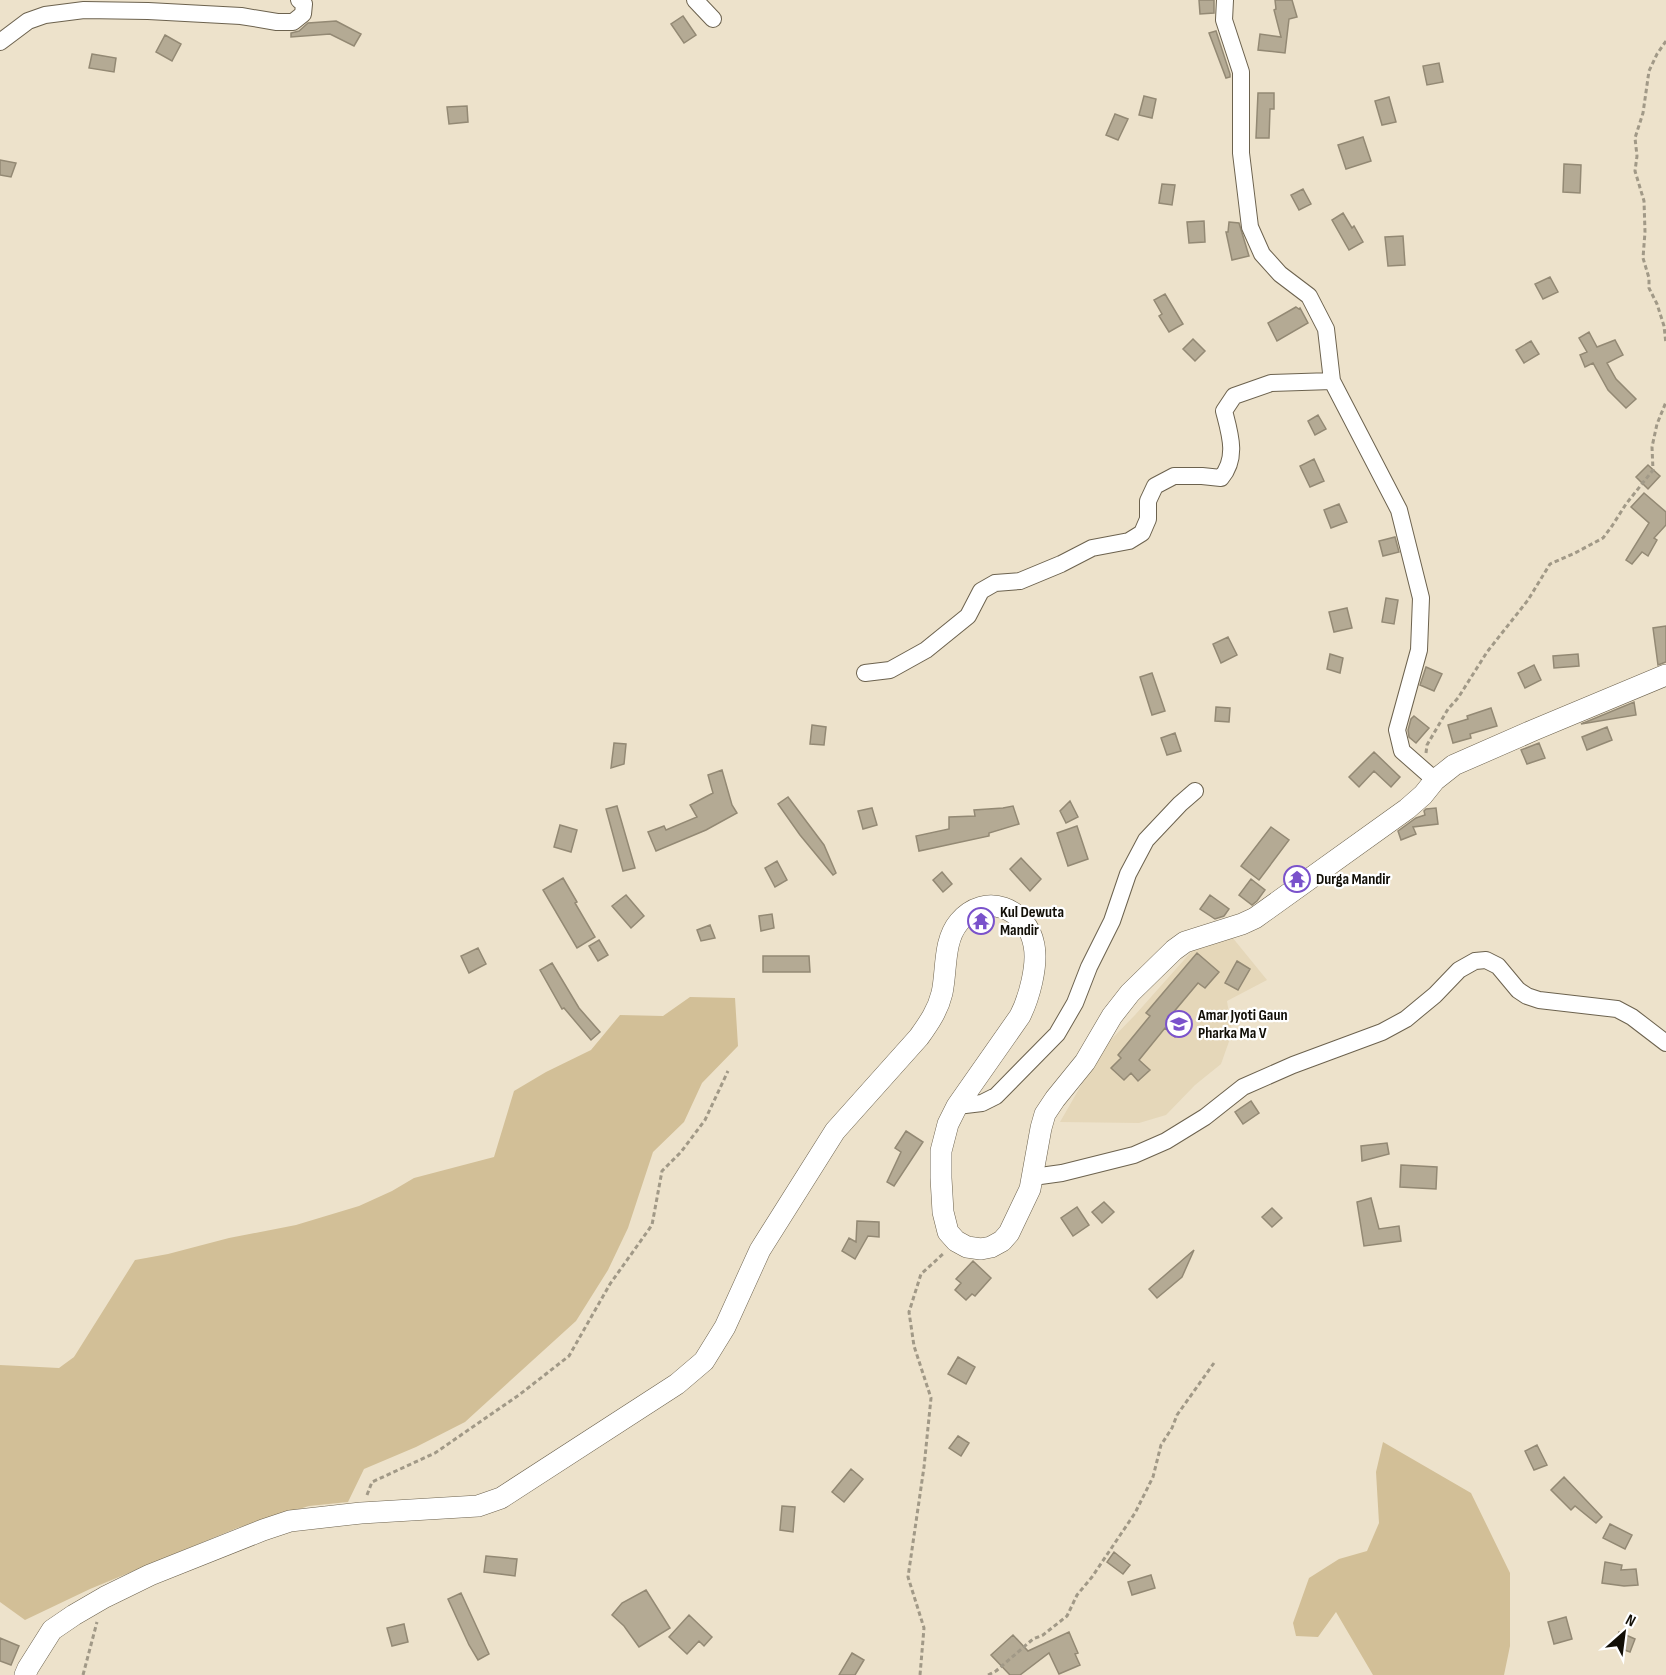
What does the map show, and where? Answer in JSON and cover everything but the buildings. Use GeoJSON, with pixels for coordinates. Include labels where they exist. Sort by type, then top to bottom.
{"type":"FeatureCollection","features":[{"type":"Feature","properties":{"kind":"main road"},"geometry":{"type":"LineString","coordinates":[[25,1675],[52,1630],[105,1597],[150,1575],[290,1521],[477,1506],[501,1498],[677,1384],[704,1361],[725,1327],[760,1250],[835,1131],[930,1022],[942,992],[953,932],[959,922],[977,908],[992,905],[1006,908],[1022,922],[1032,936],[1035,948],[1028,1000],[1020,1016],[957,1106],[948,1124],[941,1151],[943,1212],[948,1232],[956,1241],[967,1247],[981,1249],[991,1247],[1002,1240],[1009,1233],[1020,1212],[1033,1177],[1041,1128],[1055,1099],[1085,1062],[1112,1016],[1174,950],[1185,942],[1255,918],[1407,809],[1423,795],[1430,776],[1472,756],[1666,675]]}},
{"type":"Feature","properties":{"kind":"street"},"geometry":{"type":"LineString","coordinates":[[0,42],[28,21],[45,15],[84,10],[241,16],[277,22],[293,22],[303,14],[303,4],[299,0]]}},
{"type":"Feature","properties":{"kind":"street"},"geometry":{"type":"LineString","coordinates":[[695,0],[713,19]]}},
{"type":"Feature","properties":{"kind":"street"},"geometry":{"type":"LineString","coordinates":[[1225,0],[1224,20],[1241,72],[1241,153],[1250,227],[1262,254],[1280,274],[1309,296],[1326,329],[1332,381],[1399,510],[1421,598],[1419,650],[1397,730],[1402,751],[1430,776]]}},
{"type":"Feature","properties":{"kind":"street"},"geometry":{"type":"LineString","coordinates":[[865,674],[890,670],[926,650],[968,616],[981,591],[995,583],[1020,581],[1092,548],[1129,541],[1142,533],[1148,519],[1148,501],[1155,486],[1174,476],[1221,478],[1228,470],[1232,451],[1224,411],[1234,396],[1271,384],[1332,381]]}},
{"type":"Feature","properties":{"kind":"street"},"geometry":{"type":"LineString","coordinates":[[957,1106],[982,1103],[996,1096],[1057,1034],[1075,1003],[1089,967],[1113,921],[1128,874],[1146,840],[1195,791]]}},
{"type":"Feature","properties":{"kind":"street"},"geometry":{"type":"LineString","coordinates":[[1033,1177],[1062,1173],[1134,1155],[1166,1141],[1205,1117],[1242,1087],[1275,1072],[1382,1032],[1406,1019],[1435,995],[1459,970],[1475,961],[1486,960],[1498,966],[1518,990],[1527,996],[1539,1000],[1617,1009],[1632,1017],[1666,1043]]}},
{"type":"Feature","properties":{"kind":"path"},"geometry":{"type":"LineString","coordinates":[[1666,41],[1649,71],[1643,113],[1635,138],[1637,156],[1635,171],[1644,201],[1643,258],[1649,278],[1649,288],[1658,304],[1664,326],[1666,344]]}},
{"type":"Feature","properties":{"kind":"path"},"geometry":{"type":"LineString","coordinates":[[1430,776],[1427,745],[1431,737],[1487,652],[1528,600],[1550,564],[1603,538],[1653,470],[1652,447],[1657,424],[1666,402]]}},
{"type":"Feature","properties":{"kind":"path"},"geometry":{"type":"LineString","coordinates":[[361,1514],[372,1482],[435,1453],[519,1395],[569,1356],[610,1284],[652,1225],[662,1171],[681,1152],[705,1120],[728,1071]]}},
{"type":"Feature","properties":{"kind":"path"},"geometry":{"type":"LineString","coordinates":[[920,1675],[924,1628],[908,1577],[924,1467],[931,1398],[914,1346],[909,1312],[921,1274],[956,1241]]}},
{"type":"Feature","properties":{"kind":"path"},"geometry":{"type":"LineString","coordinates":[[988,1675],[1067,1616],[1077,1595],[1135,1513],[1154,1477],[1161,1444],[1172,1428],[1177,1415],[1214,1363]]}},
{"type":"Feature","properties":{"kind":"path"},"geometry":{"type":"LineString","coordinates":[[84,1675],[105,1597]]}},
{"type":"Feature","properties":{"kind":"shaded area","name":"Amar Jyoti Gaun Pharka Ma V"},"geometry":{"type":"Polygon","coordinates":[[[1232,937],[1267,980],[1227,1001],[1232,1033],[1221,1064],[1195,1085],[1166,1115],[1139,1123],[1060,1122],[1102,1049],[1200,942],[1232,937]]]}},
{"type":"Feature","properties":{"kind":"shaded area"},"geometry":{"type":"Polygon","coordinates":[[[690,997],[735,998],[738,1046],[702,1083],[684,1122],[653,1152],[628,1228],[608,1270],[576,1321],[465,1422],[416,1447],[364,1469],[348,1502],[309,1506],[237,1528],[90,1589],[25,1620],[0,1602],[0,1365],[59,1368],[74,1357],[135,1260],[296,1225],[359,1206],[414,1178],[494,1157],[514,1091],[591,1050],[620,1015],[663,1016],[690,997]]]}},
{"type":"Feature","properties":{"kind":"shaded area"},"geometry":{"type":"Polygon","coordinates":[[[1383,1442],[1471,1493],[1510,1573],[1510,1646],[1504,1675],[1373,1675],[1336,1612],[1318,1637],[1296,1636],[1293,1623],[1309,1578],[1339,1559],[1367,1551],[1379,1523],[1376,1472],[1383,1442]]]}},
{"type":"Feature","properties":{"kind":"place","name":"Durga Mandir"},"geometry":{"type":"Point","coordinates":[1297,879]}},
{"type":"Feature","properties":{"kind":"place","name":"Kul Dewuta Mandir"},"geometry":{"type":"Point","coordinates":[981,921]}},
{"type":"Feature","properties":{"kind":"place","name":"Amar Jyoti Gaun Pharka Ma V"},"geometry":{"type":"Point","coordinates":[1179,1024]}}]}
